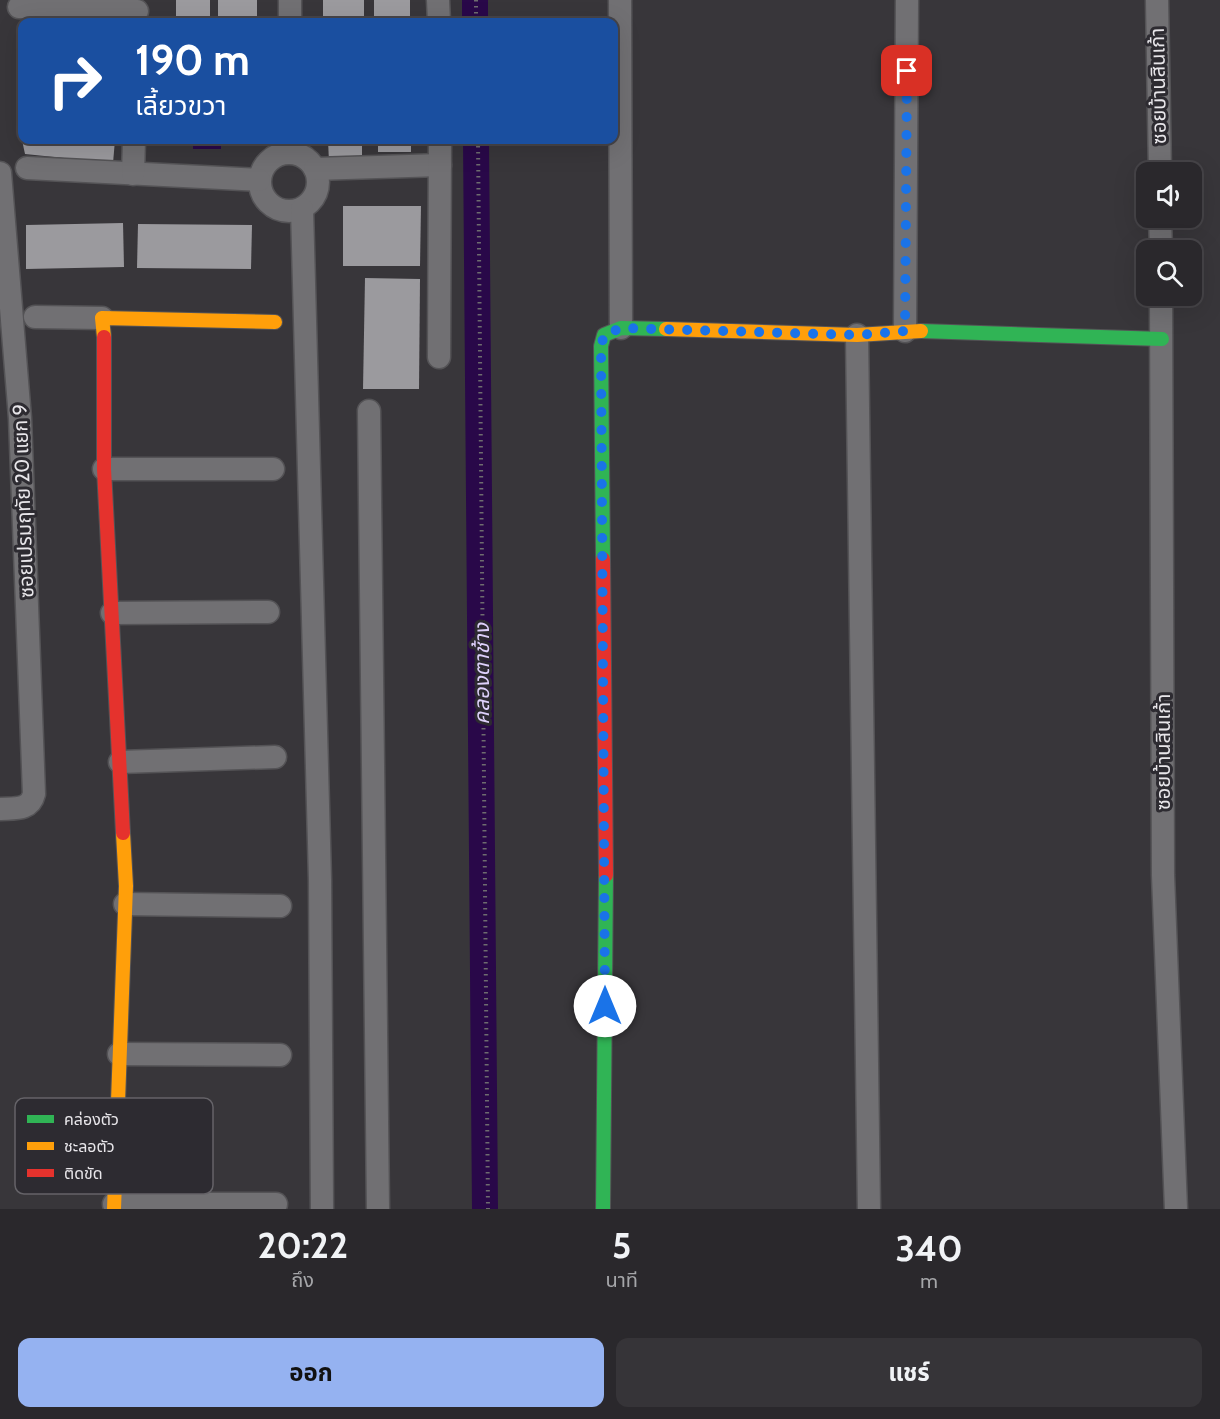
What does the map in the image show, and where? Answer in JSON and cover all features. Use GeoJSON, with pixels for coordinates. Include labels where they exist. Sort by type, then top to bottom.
{"type":"FeatureCollection","features":[{"type":"Feature","properties":{"kind":"street"},"geometry":{"type":"LineString","coordinates":[[290,0],[290,18]]}},
{"type":"Feature","properties":{"kind":"street"},"geometry":{"type":"LineString","coordinates":[[438,0],[439,18]]}},
{"type":"Feature","properties":{"kind":"street"},"geometry":{"type":"LineString","coordinates":[[620,0],[621,328]]}},
{"type":"Feature","properties":{"kind":"street"},"geometry":{"type":"LineString","coordinates":[[905,331],[907,0]]}},
{"type":"Feature","properties":{"kind":"street","name":"ซอยบ้านสินเก้า"},"geometry":{"type":"LineString","coordinates":[[1157,0],[1160,162]]}},
{"type":"Feature","properties":{"kind":"street"},"geometry":{"type":"LineString","coordinates":[[19,7],[137,11]]}},
{"type":"Feature","properties":{"kind":"street"},"geometry":{"type":"LineString","coordinates":[[133,174],[134,144]]}},
{"type":"Feature","properties":{"kind":"street"},"geometry":{"type":"LineString","coordinates":[[439,357],[440,144]]}},
{"type":"Feature","properties":{"kind":"street"},"geometry":{"type":"LineString","coordinates":[[291,146],[315,169],[315,190],[312,200],[302,209],[286,210],[272,207],[262,195],[260,180],[264,165],[291,146]]}},
{"type":"Feature","properties":{"kind":"street"},"geometry":{"type":"LineString","coordinates":[[315,169],[440,165]]}},
{"type":"Feature","properties":{"kind":"street"},"geometry":{"type":"LineString","coordinates":[[27,168],[260,180]]}},
{"type":"Feature","properties":{"kind":"street","name":"ซอยเปรมฤทัย 20 แยก 9"},"geometry":{"type":"LineString","coordinates":[[0,173],[20,418],[34,794],[29,804],[23,808],[0,809]]}},
{"type":"Feature","properties":{"kind":"street"},"geometry":{"type":"LineString","coordinates":[[302,209],[320,880],[322,1209]]}},
{"type":"Feature","properties":{"kind":"street","name":"ซอยบ้านสินเก้า"},"geometry":{"type":"LineString","coordinates":[[1161,306],[1163,875],[1176,1209]]}},
{"type":"Feature","properties":{"kind":"street"},"geometry":{"type":"LineString","coordinates":[[35,317],[275,322]]}},
{"type":"Feature","properties":{"kind":"street"},"geometry":{"type":"LineString","coordinates":[[102,318],[104,470],[126,886],[118,1098]]}},
{"type":"Feature","properties":{"kind":"street"},"geometry":{"type":"LineString","coordinates":[[603,1209],[606,882],[601,346],[604,335],[621,328],[857,335],[905,331],[1162,339]]}},
{"type":"Feature","properties":{"kind":"street"},"geometry":{"type":"LineString","coordinates":[[857,335],[869,1209]]}},
{"type":"Feature","properties":{"kind":"street"},"geometry":{"type":"LineString","coordinates":[[369,411],[378,1209]]}},
{"type":"Feature","properties":{"kind":"street"},"geometry":{"type":"LineString","coordinates":[[104,470],[273,469]]}},
{"type":"Feature","properties":{"kind":"street"},"geometry":{"type":"LineString","coordinates":[[112,613],[268,612]]}},
{"type":"Feature","properties":{"kind":"street"},"geometry":{"type":"LineString","coordinates":[[120,762],[275,757]]}},
{"type":"Feature","properties":{"kind":"street"},"geometry":{"type":"LineString","coordinates":[[125,904],[280,906]]}},
{"type":"Feature","properties":{"kind":"street"},"geometry":{"type":"LineString","coordinates":[[119,1054],[280,1055]]}},
{"type":"Feature","properties":{"kind":"street"},"geometry":{"type":"LineString","coordinates":[[114,1206],[276,1204]]}},
{"type":"Feature","properties":{"kind":"path"},"geometry":{"type":"LineString","coordinates":[[476,0],[476,18]]}},
{"type":"Feature","properties":{"kind":"path"},"geometry":{"type":"LineString","coordinates":[[477,144],[488,1209]]}},
{"type":"Feature","properties":{"kind":"shaded area"},"geometry":{"type":"Polygon","coordinates":[[[193,144],[221,144],[221,149],[193,149],[193,144]]]}},
{"type":"Feature","properties":{"kind":"building"},"geometry":{"type":"Polygon","coordinates":[[[176,0],[210,0],[210,18],[176,18],[176,0]]]}},
{"type":"Feature","properties":{"kind":"building"},"geometry":{"type":"Polygon","coordinates":[[[218,0],[257,0],[257,18],[218,18],[218,0]]]}},
{"type":"Feature","properties":{"kind":"building"},"geometry":{"type":"Polygon","coordinates":[[[323,0],[364,0],[364,18],[323,18],[323,0]]]}},
{"type":"Feature","properties":{"kind":"building"},"geometry":{"type":"Polygon","coordinates":[[[374,0],[410,0],[410,18],[374,18],[374,0]]]}},
{"type":"Feature","properties":{"kind":"building"},"geometry":{"type":"Polygon","coordinates":[[[23,144],[115,144],[113,163],[25,154],[23,144]]]}},
{"type":"Feature","properties":{"kind":"building"},"geometry":{"type":"Polygon","coordinates":[[[328,144],[362,144],[362,160],[329,162],[328,144]]]}},
{"type":"Feature","properties":{"kind":"building"},"geometry":{"type":"Polygon","coordinates":[[[378,144],[411,144],[411,152],[378,152],[378,144]]]}},
{"type":"Feature","properties":{"kind":"building"},"geometry":{"type":"Polygon","coordinates":[[[343,206],[421,206],[420,266],[343,266],[343,206]]]}},
{"type":"Feature","properties":{"kind":"building"},"geometry":{"type":"Polygon","coordinates":[[[123,223],[124,267],[26,269],[26,225],[123,223]]]}},
{"type":"Feature","properties":{"kind":"building"},"geometry":{"type":"Polygon","coordinates":[[[138,224],[252,225],[251,269],[137,268],[138,224]]]}},
{"type":"Feature","properties":{"kind":"building"},"geometry":{"type":"Polygon","coordinates":[[[365,278],[420,279],[419,389],[363,389],[365,278]]]}},
{"type":"Feature","properties":{"kind":"waterway","name":"คลองตาช้าง"},"geometry":{"type":"LineString","coordinates":[[475,0],[475,18]]}},
{"type":"Feature","properties":{"kind":"waterway","name":"คลองตาช้าง"},"geometry":{"type":"LineString","coordinates":[[476,144],[485,1209]]}},
{"type":"Feature","properties":{"kind":"traffic: fast"},"geometry":{"type":"LineString","coordinates":[[603,559],[601,346],[604,335],[621,328],[666,329]]}},
{"type":"Feature","properties":{"kind":"traffic: fast"},"geometry":{"type":"LineString","coordinates":[[921,331],[1162,339]]}},
{"type":"Feature","properties":{"kind":"traffic: fast"},"geometry":{"type":"LineString","coordinates":[[603,1209],[606,875]]}},
{"type":"Feature","properties":{"kind":"traffic: slow"},"geometry":{"type":"LineString","coordinates":[[104,337],[102,318],[275,322]]}},
{"type":"Feature","properties":{"kind":"traffic: slow"},"geometry":{"type":"LineString","coordinates":[[666,329],[857,335],[921,331]]}},
{"type":"Feature","properties":{"kind":"traffic: slow"},"geometry":{"type":"LineString","coordinates":[[118,1098],[126,886],[123,833]]}},
{"type":"Feature","properties":{"kind":"traffic: slow"},"geometry":{"type":"LineString","coordinates":[[114,1209],[115,1194]]}},
{"type":"Feature","properties":{"kind":"traffic: jam"},"geometry":{"type":"LineString","coordinates":[[104,337],[104,469],[123,833]]}},
{"type":"Feature","properties":{"kind":"traffic: jam"},"geometry":{"type":"LineString","coordinates":[[603,559],[606,875]]}},
{"type":"Feature","properties":{"kind":"route"},"geometry":{"type":"LineString","coordinates":[[605,1006],[601,346],[604,335],[621,328],[857,335],[905,331],[907,71]]}}]}
